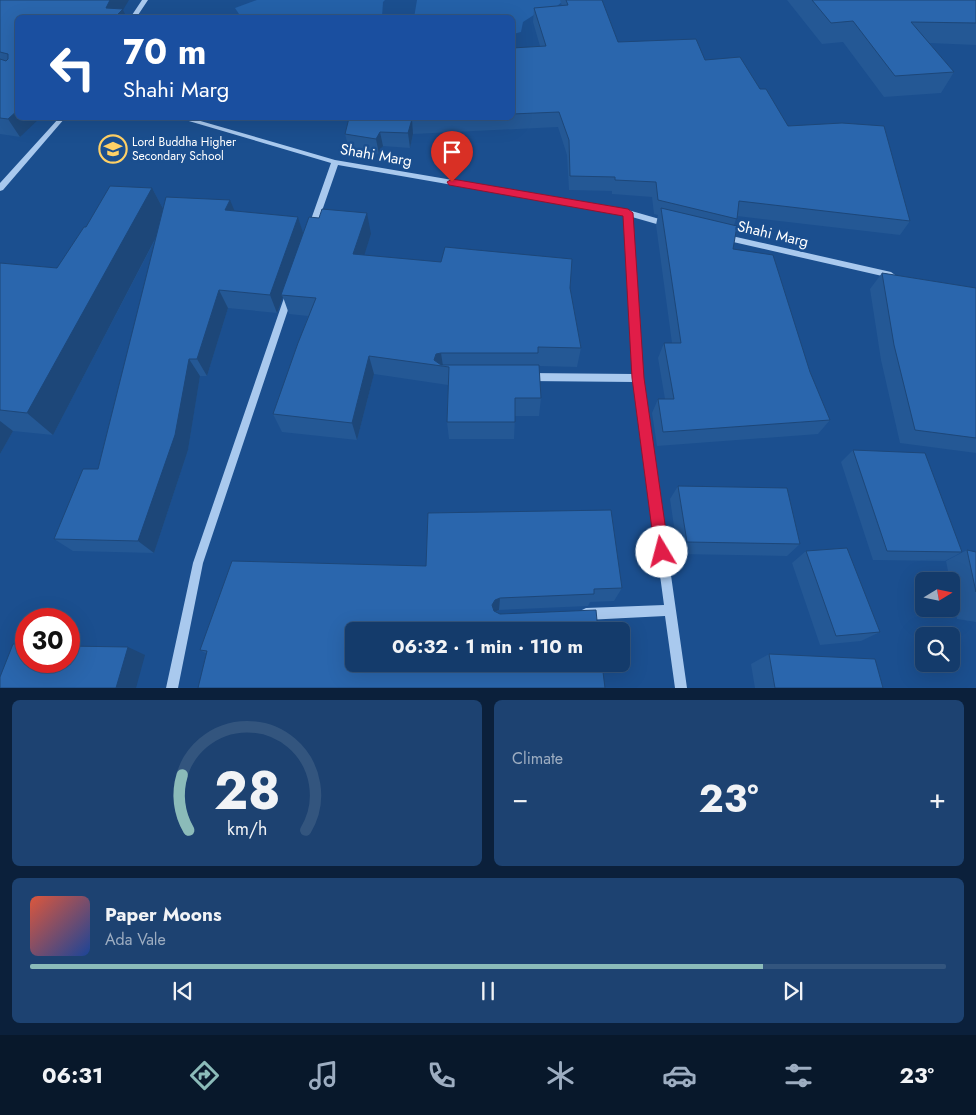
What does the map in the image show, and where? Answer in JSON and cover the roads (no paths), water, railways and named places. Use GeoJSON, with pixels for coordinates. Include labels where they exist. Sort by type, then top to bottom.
{"type":"FeatureCollection","features":[{"type":"Feature","properties":{"kind":"street"},"geometry":{"type":"LineString","coordinates":[[135,15],[145,0]]}},
{"type":"Feature","properties":{"kind":"street"},"geometry":{"type":"LineString","coordinates":[[0,188],[60,120]]}},
{"type":"Feature","properties":{"kind":"street","name":"Shahi Marg"},"geometry":{"type":"LineString","coordinates":[[191,120],[335,162],[628,213],[675,226]]}},
{"type":"Feature","properties":{"kind":"street"},"geometry":{"type":"LineString","coordinates":[[310,234],[335,162]]}},
{"type":"Feature","properties":{"kind":"street"},"geometry":{"type":"LineString","coordinates":[[628,213],[638,378],[681,688]]}},
{"type":"Feature","properties":{"kind":"street","name":"Shahi Marg"},"geometry":{"type":"LineString","coordinates":[[713,234],[904,278]]}},
{"type":"Feature","properties":{"kind":"street"},"geometry":{"type":"LineString","coordinates":[[172,688],[198,563],[292,288]]}},
{"type":"Feature","properties":{"kind":"street"},"geometry":{"type":"LineString","coordinates":[[517,377],[638,378]]}},
{"type":"Feature","properties":{"kind":"street"},"geometry":{"type":"LineString","coordinates":[[575,615],[671,610]]}},
{"type":"Feature","properties":{"kind":"place","name":"Lord Buddha Higher Secondary School"},"geometry":{"type":"Point","coordinates":[113,149]}}]}
